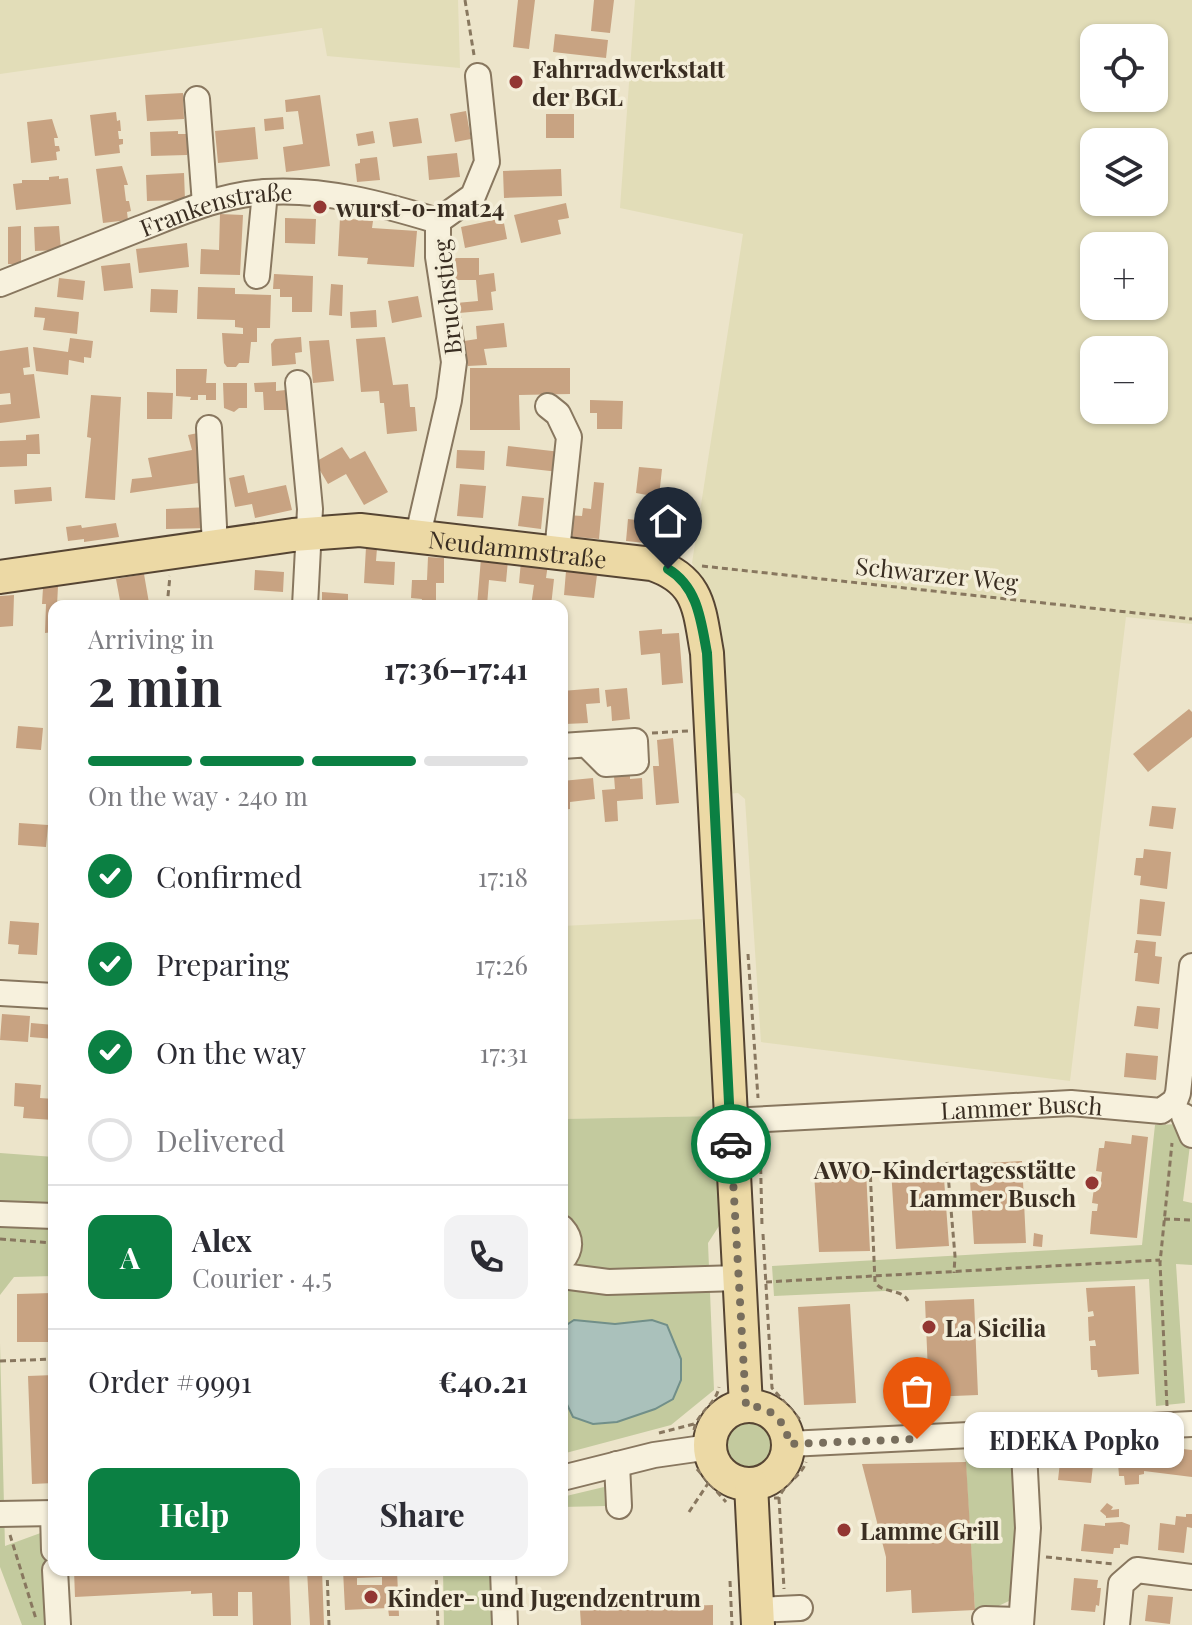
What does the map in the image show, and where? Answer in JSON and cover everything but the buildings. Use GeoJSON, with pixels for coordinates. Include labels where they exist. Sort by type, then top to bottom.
{"type":"FeatureCollection","features":[{"type":"Feature","properties":{"kind":"main road","name":"Neudammstraße"},"geometry":{"type":"LineString","coordinates":[[0,577],[309,533],[360,530],[652,564],[680,576]]}},
{"type":"Feature","properties":{"kind":"main road"},"geometry":{"type":"LineString","coordinates":[[680,576],[694,596],[707,653],[745,1120],[759,1397],[762,1407],[795,1433],[778,1471],[752,1494]]}},
{"type":"Feature","properties":{"kind":"main road"},"geometry":{"type":"LineString","coordinates":[[759,1397],[721,1417],[702,1448],[723,1474],[752,1494],[775,1613]]}},
{"type":"Feature","properties":{"kind":"street","name":"Bruchstieg"},"geometry":{"type":"LineString","coordinates":[[418,535],[449,400],[454,362],[438,257],[438,221],[473,196],[487,162],[478,76]]}},
{"type":"Feature","properties":{"kind":"street"},"geometry":{"type":"LineString","coordinates":[[197,99],[205,204]]}},
{"type":"Feature","properties":{"kind":"street","name":"Frankenstraße"},"geometry":{"type":"LineString","coordinates":[[0,284],[205,204],[236,196],[265,192],[322,194],[363,200],[438,221]]}},
{"type":"Feature","properties":{"kind":"street"},"geometry":{"type":"LineString","coordinates":[[257,276],[265,192]]}},
{"type":"Feature","properties":{"kind":"street"},"geometry":{"type":"LineString","coordinates":[[298,383],[310,509],[305,600]]}},
{"type":"Feature","properties":{"kind":"street"},"geometry":{"type":"LineString","coordinates":[[548,406],[558,414],[569,437],[557,551]]}},
{"type":"Feature","properties":{"kind":"street"},"geometry":{"type":"LineString","coordinates":[[209,428],[215,546]]}},
{"type":"Feature","properties":{"kind":"street"},"geometry":{"type":"LineString","coordinates":[[568,746],[635,741]]}},
{"type":"Feature","properties":{"kind":"street","name":"Lammer Busch"},"geometry":{"type":"LineString","coordinates":[[745,1120],[1071,1103],[1161,1111],[1175,1101],[1178,1093],[1192,966]]}},
{"type":"Feature","properties":{"kind":"street"},"geometry":{"type":"LineString","coordinates":[[0,993],[48,996]]}},
{"type":"Feature","properties":{"kind":"street"},"geometry":{"type":"LineString","coordinates":[[0,1214],[48,1216]]}},
{"type":"Feature","properties":{"kind":"street"},"geometry":{"type":"LineString","coordinates":[[568,1277],[608,1282],[752,1280]]}},
{"type":"Feature","properties":{"kind":"street"},"geometry":{"type":"LineString","coordinates":[[795,1433],[1023,1433],[1192,1424]]}},
{"type":"Feature","properties":{"kind":"street"},"geometry":{"type":"LineString","coordinates":[[985,1619],[1021,1622],[1028,1528],[1023,1433]]}},
{"type":"Feature","properties":{"kind":"street"},"geometry":{"type":"LineString","coordinates":[[568,1476],[702,1448]]}},
{"type":"Feature","properties":{"kind":"street"},"geometry":{"type":"LineString","coordinates":[[617,1464],[619,1506]]}},
{"type":"Feature","properties":{"kind":"street"},"geometry":{"type":"LineString","coordinates":[[0,1514],[48,1513]]}},
{"type":"Feature","properties":{"kind":"street"},"geometry":{"type":"LineString","coordinates":[[1117,1625],[1121,1584],[1137,1570],[1192,1577]]}},
{"type":"Feature","properties":{"kind":"street"},"geometry":{"type":"LineString","coordinates":[[55,1576],[58,1625]]}},
{"type":"Feature","properties":{"kind":"street"},"geometry":{"type":"LineString","coordinates":[[503,1576],[505,1625]]}},
{"type":"Feature","properties":{"kind":"path"},"geometry":{"type":"LineString","coordinates":[[465,0],[478,76]]}},
{"type":"Feature","properties":{"kind":"path"},"geometry":{"type":"LineString","coordinates":[[167,600],[171,552]]}},
{"type":"Feature","properties":{"kind":"path","name":"Schwarzer Weg"},"geometry":{"type":"LineString","coordinates":[[680,576],[704,565],[1192,619]]}},
{"type":"Feature","properties":{"kind":"path"},"geometry":{"type":"LineString","coordinates":[[635,741],[642,734],[695,731]]}},
{"type":"Feature","properties":{"kind":"path"},"geometry":{"type":"LineString","coordinates":[[745,1120],[759,1397]]}},
{"type":"Feature","properties":{"kind":"path"},"geometry":{"type":"LineString","coordinates":[[1167,1425],[1160,1260],[1164,1219],[1183,1128]]}},
{"type":"Feature","properties":{"kind":"path"},"geometry":{"type":"LineString","coordinates":[[947,1162],[954,1273]]}},
{"type":"Feature","properties":{"kind":"path"},"geometry":{"type":"LineString","coordinates":[[870,1166],[877,1286],[901,1294],[908,1301]]}},
{"type":"Feature","properties":{"kind":"path"},"geometry":{"type":"LineString","coordinates":[[1164,1219],[1192,1220]]}},
{"type":"Feature","properties":{"kind":"path"},"geometry":{"type":"LineString","coordinates":[[0,1239],[48,1243]]}},
{"type":"Feature","properties":{"kind":"path"},"geometry":{"type":"LineString","coordinates":[[752,1280],[954,1273],[1160,1260]]}},
{"type":"Feature","properties":{"kind":"path"},"geometry":{"type":"LineString","coordinates":[[0,1361],[48,1359]]}},
{"type":"Feature","properties":{"kind":"path"},"geometry":{"type":"LineString","coordinates":[[719,1387],[717,1396],[694,1424],[702,1448],[697,1470],[709,1482],[752,1494],[775,1613]]}},
{"type":"Feature","properties":{"kind":"path"},"geometry":{"type":"LineString","coordinates":[[795,1433],[809,1417]]}},
{"type":"Feature","properties":{"kind":"path"},"geometry":{"type":"LineString","coordinates":[[689,1512],[709,1482]]}},
{"type":"Feature","properties":{"kind":"path"},"geometry":{"type":"LineString","coordinates":[[0,1514],[38,1625]]}},
{"type":"Feature","properties":{"kind":"path"},"geometry":{"type":"LineString","coordinates":[[1027,1555],[1117,1564],[1137,1570]]}},
{"type":"Feature","properties":{"kind":"path"},"geometry":{"type":"LineString","coordinates":[[327,1576],[329,1625]]}},
{"type":"Feature","properties":{"kind":"path"},"geometry":{"type":"LineString","coordinates":[[436,1576],[438,1625]]}},
{"type":"Feature","properties":{"kind":"shaded area"},"geometry":{"type":"Polygon","coordinates":[[[0,0],[458,0],[460,68],[327,56],[322,28],[0,74],[0,0]]]}},
{"type":"Feature","properties":{"kind":"shaded area"},"geometry":{"type":"Polygon","coordinates":[[[635,0],[1192,0],[1192,624],[1126,617],[1070,1081],[761,1042],[745,799],[738,793],[726,794],[703,584],[692,563],[743,234],[620,208],[635,0]]]}},
{"type":"Feature","properties":{"kind":"shaded area"},"geometry":{"type":"Polygon","coordinates":[[[702,919],[716,1116],[568,1119],[568,926],[702,919]]]}},
{"type":"Feature","properties":{"kind":"green space"},"geometry":{"type":"Polygon","coordinates":[[[716,1116],[719,1226],[708,1243],[714,1390],[671,1425],[568,1452],[568,1119],[716,1116]]]}},
{"type":"Feature","properties":{"kind":"green space"},"geometry":{"type":"Polygon","coordinates":[[[1181,1124],[1190,1145],[1183,1201],[1192,1203],[1192,1265],[1176,1264],[1185,1403],[1156,1406],[1149,1279],[774,1296],[772,1266],[1142,1245],[1155,1125],[1181,1124]]]}},
{"type":"Feature","properties":{"kind":"green space"},"geometry":{"type":"Polygon","coordinates":[[[0,1153],[48,1157],[48,1276],[14,1277],[0,1295],[0,1153]]]}},
{"type":"Feature","properties":{"kind":"green space"},"geometry":{"type":"Polygon","coordinates":[[[0,1343],[5,1546],[46,1531],[47,1625],[22,1625],[0,1567],[0,1343]]]}},
{"type":"Feature","properties":{"kind":"green space"},"geometry":{"type":"Polygon","coordinates":[[[749,1421],[766,1428],[773,1445],[766,1462],[749,1469],[732,1462],[725,1445],[732,1428],[749,1421]]]}},
{"type":"Feature","properties":{"kind":"green space"},"geometry":{"type":"Polygon","coordinates":[[[1007,1450],[1013,1455],[1017,1527],[1009,1601],[990,1610],[975,1610],[965,1453],[1007,1450]]]}},
{"type":"Feature","properties":{"kind":"green space"},"geometry":{"type":"Polygon","coordinates":[[[604,1487],[605,1506],[568,1507],[568,1496],[604,1487]]]}},
{"type":"Feature","properties":{"kind":"green space"},"geometry":{"type":"Polygon","coordinates":[[[443,1576],[495,1576],[496,1625],[444,1625],[443,1576]]]}},
{"type":"Feature","properties":{"kind":"water"},"geometry":{"type":"Polygon","coordinates":[[[574,1320],[615,1324],[652,1320],[667,1325],[681,1359],[681,1380],[673,1399],[655,1409],[617,1422],[593,1424],[573,1417],[568,1407],[568,1324],[574,1320]]]}},
{"type":"Feature","properties":{"kind":"way so far"},"geometry":{"type":"LineString","coordinates":[[731,1144],[746,1406],[762,1407],[776,1416],[785,1428],[789,1444],[917,1439]]}},
{"type":"Feature","properties":{"kind":"place","name":"Fahrradwerkstatt der BGL"},"geometry":{"type":"Point","coordinates":[516,82]}},
{"type":"Feature","properties":{"kind":"place","name":"wurst-o-mat24"},"geometry":{"type":"Point","coordinates":[320,207]}},
{"type":"Feature","properties":{"kind":"place","name":"AWO-Kindertagesstätte Lammer Busch"},"geometry":{"type":"Point","coordinates":[1092,1183]}},
{"type":"Feature","properties":{"kind":"place","name":"La Sicilia"},"geometry":{"type":"Point","coordinates":[929,1327]}},
{"type":"Feature","properties":{"kind":"place","name":"EDEKA Popko"},"geometry":{"type":"Point","coordinates":[917,1439]}},
{"type":"Feature","properties":{"kind":"place","name":"Lamme Grill"},"geometry":{"type":"Point","coordinates":[844,1530]}},
{"type":"Feature","properties":{"kind":"place","name":"Kinder- und Jugendzentrum"},"geometry":{"type":"Point","coordinates":[371,1597]}},
{"type":"Feature","properties":{"kind":"route"},"geometry":{"type":"LineString","coordinates":[[668,569],[680,576],[694,596],[707,653],[731,1144]]}}]}
